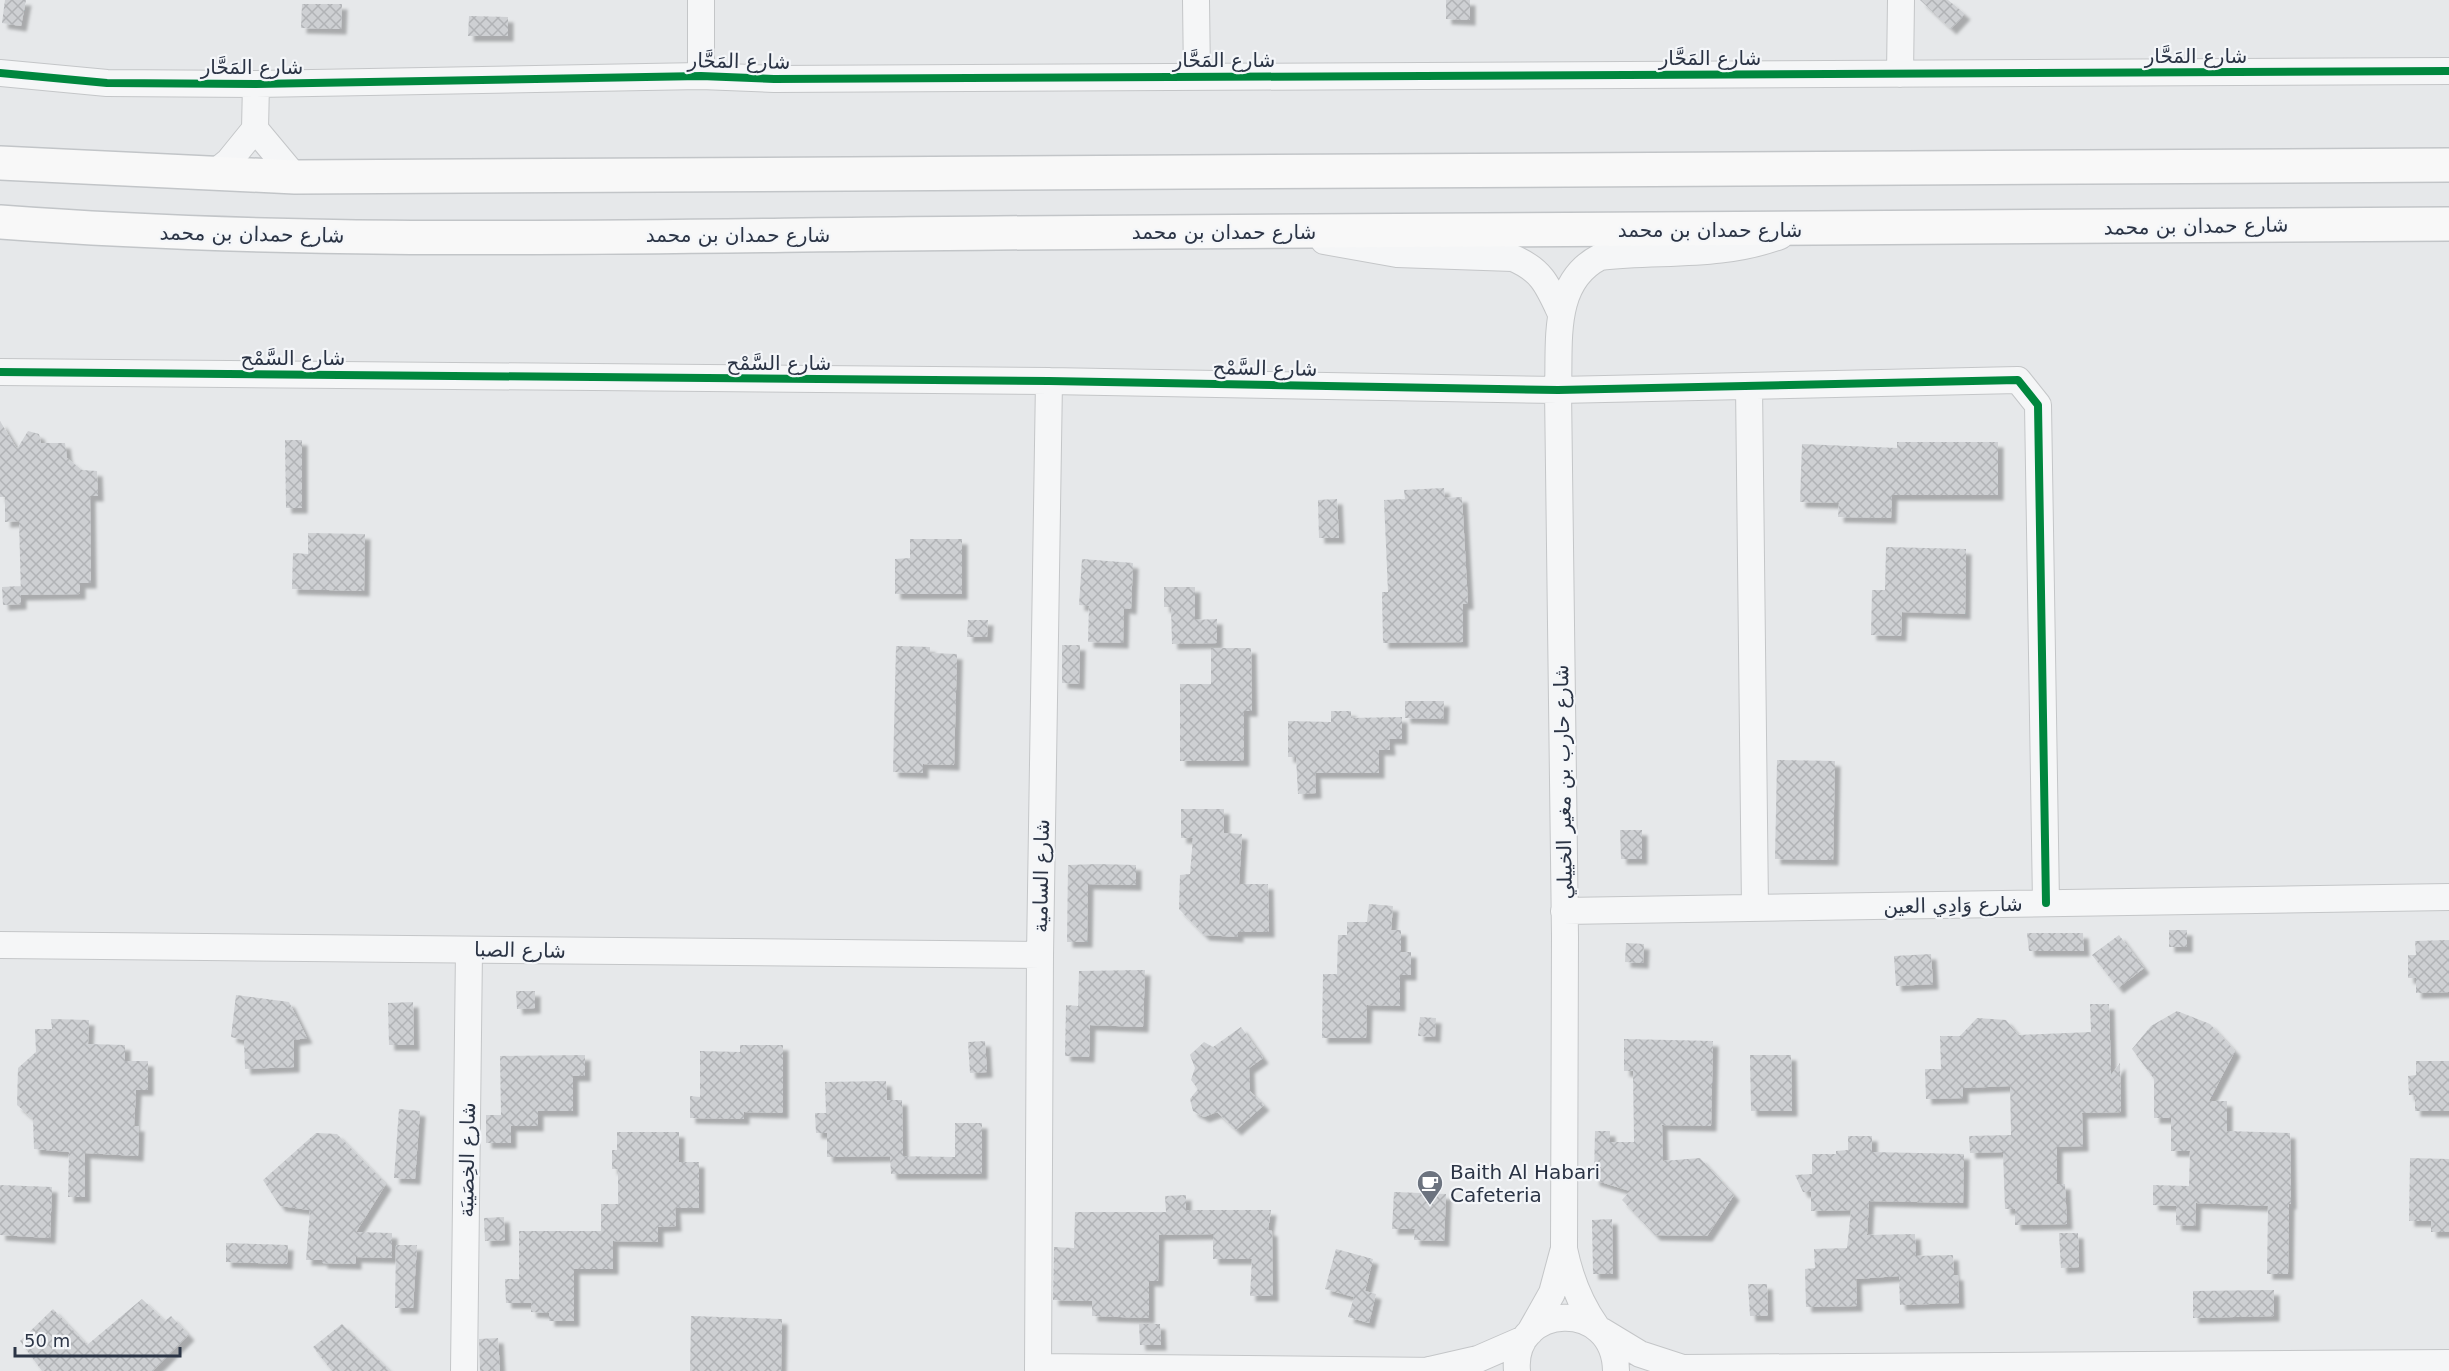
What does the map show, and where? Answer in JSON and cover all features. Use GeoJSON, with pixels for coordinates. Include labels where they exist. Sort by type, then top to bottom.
{"type":"FeatureCollection","features":[{"type":"Feature","properties":{"kind":"main road"},"geometry":{"type":"LineString","coordinates":[[0,163],[295,177],[2449,165]]}},
{"type":"Feature","properties":{"kind":"main road","name":"شارع حمدان بن محمد"},"geometry":{"type":"LineString","coordinates":[[0,222],[125,231],[455,237],[2449,224]]}},
{"type":"Feature","properties":{"kind":"street"},"geometry":{"type":"LineString","coordinates":[[700,0],[701,76]]}},
{"type":"Feature","properties":{"kind":"street"},"geometry":{"type":"LineString","coordinates":[[1196,0],[1197,77]]}},
{"type":"Feature","properties":{"kind":"street"},"geometry":{"type":"LineString","coordinates":[[1900,74],[1901,0]]}},
{"type":"Feature","properties":{"kind":"street","name":"شارع المَحَّار"},"geometry":{"type":"LineString","coordinates":[[0,74],[108,83],[256,84],[701,76],[774,79],[2449,71]]}},
{"type":"Feature","properties":{"kind":"street","name":"شارع المَحَّار"},"geometry":{"type":"LineString","coordinates":[[255,129],[256,84]]}},
{"type":"Feature","properties":{"kind":"street"},"geometry":{"type":"LineString","coordinates":[[213,174],[229,161],[255,129],[295,177]]}},
{"type":"Feature","properties":{"kind":"street","name":"شارع حارب بن مغير الخييلي"},"geometry":{"type":"LineString","coordinates":[[1616,1371],[1616,1359],[1611,1343],[1584,1309],[1575,1290],[1564,1249],[1564,910],[1558,390],[1561,314],[1575,276],[1586,264],[1600,257],[1712,252],[1751,244],[1797,230]]}},
{"type":"Feature","properties":{"kind":"street","name":"شارع حارب بن مغير الخييلي"},"geometry":{"type":"LineString","coordinates":[[1289,232],[1342,245],[1397,254],[1513,258],[1529,265],[1542,277],[1561,314]]}},
{"type":"Feature","properties":{"kind":"street","name":"شارع السَّمْح"},"geometry":{"type":"LineString","coordinates":[[0,372],[1049,381],[1558,390],[2018,380],[2038,405],[2046,903]]}},
{"type":"Feature","properties":{"kind":"street","name":"شارع السامية"},"geometry":{"type":"LineString","coordinates":[[1038,1369],[1040,955],[1049,381]]}},
{"type":"Feature","properties":{"kind":"street"},"geometry":{"type":"LineString","coordinates":[[1749,386],[1755,908]]}},
{"type":"Feature","properties":{"kind":"street","name":"شارع وَادِي العين"},"geometry":{"type":"LineString","coordinates":[[1564,910],[2449,897]]}},
{"type":"Feature","properties":{"kind":"street","name":"شارع الصبا"},"geometry":{"type":"LineString","coordinates":[[0,945],[1040,955]]}},
{"type":"Feature","properties":{"kind":"street","name":"شارع الخِصَيبَة"},"geometry":{"type":"LineString","coordinates":[[464,1371],[469,950]]}},
{"type":"Feature","properties":{"kind":"street","name":"شارع حارب بن مغير الخييلي"},"geometry":{"type":"LineString","coordinates":[[1517,1371],[1518,1352],[1552,1293],[1564,1249]]}},
{"type":"Feature","properties":{"kind":"street"},"geometry":{"type":"LineString","coordinates":[[1038,1369],[1435,1370],[1478,1359],[1527,1336],[1544,1322],[1561,1317],[1579,1318],[1640,1354],[1678,1370],[2449,1363]]}},
{"type":"Feature","properties":{"kind":"building"},"geometry":{"type":"Polygon","coordinates":[[[5,0],[26,0],[21,26],[2,23],[5,0]]]}},
{"type":"Feature","properties":{"kind":"building"},"geometry":{"type":"Polygon","coordinates":[[[1446,0],[1470,0],[1470,20],[1446,19],[1446,0]]]}},
{"type":"Feature","properties":{"kind":"building"},"geometry":{"type":"Polygon","coordinates":[[[1920,0],[1948,0],[1965,14],[1951,29],[1920,0]]]}},
{"type":"Feature","properties":{"kind":"building"},"geometry":{"type":"Polygon","coordinates":[[[302,4],[342,4],[341,29],[301,28],[302,4]]]}},
{"type":"Feature","properties":{"kind":"building"},"geometry":{"type":"Polygon","coordinates":[[[469,16],[508,17],[508,36],[468,36],[469,16]]]}},
{"type":"Feature","properties":{"kind":"building"},"geometry":{"type":"Polygon","coordinates":[[[0,421],[17,449],[28,431],[39,434],[41,443],[65,443],[67,458],[82,470],[97,471],[98,496],[90,496],[91,583],[80,583],[80,594],[21,595],[19,521],[5,522],[5,497],[0,497],[0,421]]]}},
{"type":"Feature","properties":{"kind":"building"},"geometry":{"type":"Polygon","coordinates":[[[285,440],[302,440],[302,508],[286,508],[285,440]]]}},
{"type":"Feature","properties":{"kind":"building"},"geometry":{"type":"Polygon","coordinates":[[[1897,442],[1998,442],[1998,495],[1892,495],[1891,518],[1838,517],[1839,503],[1800,502],[1802,444],[1897,448],[1897,442]]]}},
{"type":"Feature","properties":{"kind":"building"},"geometry":{"type":"Polygon","coordinates":[[[1444,488],[1445,498],[1462,497],[1468,604],[1463,604],[1463,642],[1383,643],[1382,592],[1388,592],[1384,500],[1405,499],[1404,490],[1444,488]]]}},
{"type":"Feature","properties":{"kind":"building"},"geometry":{"type":"Polygon","coordinates":[[[1337,499],[1339,538],[1319,538],[1318,500],[1337,499]]]}},
{"type":"Feature","properties":{"kind":"building"},"geometry":{"type":"Polygon","coordinates":[[[308,533],[365,534],[364,591],[292,589],[293,553],[308,554],[308,533]]]}},
{"type":"Feature","properties":{"kind":"building"},"geometry":{"type":"Polygon","coordinates":[[[910,539],[962,539],[962,594],[895,594],[895,559],[910,558],[910,539]]]}},
{"type":"Feature","properties":{"kind":"building"},"geometry":{"type":"Polygon","coordinates":[[[1886,547],[1966,549],[1965,614],[1902,612],[1901,636],[1871,635],[1872,590],[1885,590],[1886,547]]]}},
{"type":"Feature","properties":{"kind":"building"},"geometry":{"type":"Polygon","coordinates":[[[1082,559],[1133,563],[1131,609],[1124,608],[1123,643],[1088,642],[1089,606],[1079,605],[1082,559]]]}},
{"type":"Feature","properties":{"kind":"building"},"geometry":{"type":"Polygon","coordinates":[[[21,586],[21,604],[3,605],[2,587],[21,586]]]}},
{"type":"Feature","properties":{"kind":"building"},"geometry":{"type":"Polygon","coordinates":[[[1164,587],[1195,587],[1195,620],[1217,619],[1217,643],[1172,644],[1171,607],[1164,607],[1164,587]]]}},
{"type":"Feature","properties":{"kind":"building"},"geometry":{"type":"Polygon","coordinates":[[[968,620],[988,620],[987,637],[967,637],[968,620]]]}},
{"type":"Feature","properties":{"kind":"building"},"geometry":{"type":"Polygon","coordinates":[[[1062,645],[1080,645],[1079,684],[1062,683],[1062,645]]]}},
{"type":"Feature","properties":{"kind":"building"},"geometry":{"type":"Polygon","coordinates":[[[896,646],[930,647],[930,653],[957,654],[954,765],[923,764],[923,773],[893,772],[896,646]]]}},
{"type":"Feature","properties":{"kind":"building"},"geometry":{"type":"Polygon","coordinates":[[[1211,648],[1251,648],[1252,711],[1244,711],[1244,761],[1180,761],[1180,684],[1211,684],[1211,648]]]}},
{"type":"Feature","properties":{"kind":"building"},"geometry":{"type":"Polygon","coordinates":[[[1405,701],[1444,701],[1443,719],[1405,718],[1405,701]]]}},
{"type":"Feature","properties":{"kind":"building"},"geometry":{"type":"Polygon","coordinates":[[[1331,711],[1351,711],[1351,718],[1402,717],[1402,739],[1389,739],[1390,750],[1379,750],[1379,773],[1315,773],[1316,793],[1298,794],[1296,757],[1288,757],[1288,721],[1331,722],[1331,711]]]}},
{"type":"Feature","properties":{"kind":"building"},"geometry":{"type":"Polygon","coordinates":[[[1777,760],[1835,761],[1833,860],[1775,859],[1777,760]]]}},
{"type":"Feature","properties":{"kind":"building"},"geometry":{"type":"Polygon","coordinates":[[[1181,809],[1224,809],[1224,833],[1242,834],[1239,884],[1268,884],[1269,932],[1238,932],[1238,937],[1204,935],[1179,909],[1180,875],[1190,874],[1193,838],[1181,838],[1181,809]]]}},
{"type":"Feature","properties":{"kind":"building"},"geometry":{"type":"Polygon","coordinates":[[[1620,830],[1642,830],[1642,859],[1621,859],[1620,830]]]}},
{"type":"Feature","properties":{"kind":"building"},"geometry":{"type":"Polygon","coordinates":[[[1068,865],[1136,865],[1136,885],[1088,884],[1087,942],[1067,942],[1068,865]]]}},
{"type":"Feature","properties":{"kind":"building"},"geometry":{"type":"Polygon","coordinates":[[[1369,904],[1393,906],[1391,930],[1401,930],[1401,952],[1411,952],[1411,975],[1400,975],[1400,1006],[1367,1005],[1366,1038],[1322,1038],[1323,974],[1337,974],[1338,935],[1347,935],[1347,922],[1367,922],[1369,904]]]}},
{"type":"Feature","properties":{"kind":"building"},"geometry":{"type":"Polygon","coordinates":[[[2169,930],[2187,930],[2187,947],[2169,947],[2169,930]]]}},
{"type":"Feature","properties":{"kind":"building"},"geometry":{"type":"Polygon","coordinates":[[[2027,933],[2083,933],[2084,951],[2029,951],[2027,933]]]}},
{"type":"Feature","properties":{"kind":"building"},"geometry":{"type":"Polygon","coordinates":[[[2119,935],[2144,968],[2118,988],[2092,955],[2119,935]]]}},
{"type":"Feature","properties":{"kind":"building"},"geometry":{"type":"Polygon","coordinates":[[[2449,940],[2449,992],[2416,993],[2416,978],[2408,978],[2408,955],[2416,955],[2415,941],[2449,940]]]}},
{"type":"Feature","properties":{"kind":"building"},"geometry":{"type":"Polygon","coordinates":[[[1626,943],[1644,944],[1643,963],[1625,962],[1626,943]]]}},
{"type":"Feature","properties":{"kind":"building"},"geometry":{"type":"Polygon","coordinates":[[[1931,954],[1933,984],[1896,986],[1894,956],[1931,954]]]}},
{"type":"Feature","properties":{"kind":"building"},"geometry":{"type":"Polygon","coordinates":[[[1145,970],[1143,1027],[1090,1025],[1089,1057],[1065,1056],[1066,1005],[1078,1006],[1079,971],[1145,970]]]}},
{"type":"Feature","properties":{"kind":"building"},"geometry":{"type":"Polygon","coordinates":[[[516,991],[535,991],[535,1008],[517,1009],[516,991]]]}},
{"type":"Feature","properties":{"kind":"building"},"geometry":{"type":"Polygon","coordinates":[[[236,995],[289,1002],[307,1038],[294,1040],[294,1067],[245,1069],[244,1040],[231,1037],[236,995]]]}},
{"type":"Feature","properties":{"kind":"building"},"geometry":{"type":"Polygon","coordinates":[[[413,1002],[414,1045],[389,1045],[388,1003],[413,1002]]]}},
{"type":"Feature","properties":{"kind":"building"},"geometry":{"type":"Polygon","coordinates":[[[2090,1004],[2109,1004],[2111,1075],[2120,1063],[2121,1112],[2082,1113],[2083,1146],[2057,1147],[2057,1184],[2065,1184],[2067,1224],[2015,1225],[2015,1209],[2005,1209],[2003,1152],[1970,1153],[1969,1136],[2011,1135],[2010,1086],[1963,1088],[1963,1098],[1926,1099],[1925,1069],[1941,1069],[1940,1036],[1960,1036],[1977,1018],[2006,1020],[2018,1035],[2091,1032],[2090,1004]]]}},
{"type":"Feature","properties":{"kind":"building"},"geometry":{"type":"Polygon","coordinates":[[[2177,1011],[2210,1024],[2235,1051],[2209,1101],[2227,1101],[2227,1131],[2290,1133],[2291,1204],[2289,1204],[2288,1274],[2267,1274],[2268,1206],[2196,1203],[2195,1226],[2176,1225],[2176,1206],[2153,1205],[2153,1185],[2189,1186],[2190,1151],[2171,1151],[2171,1118],[2154,1118],[2154,1079],[2132,1049],[2151,1026],[2177,1011]]]}},
{"type":"Feature","properties":{"kind":"building"},"geometry":{"type":"Polygon","coordinates":[[[1420,1017],[1436,1018],[1435,1037],[1418,1036],[1420,1017]]]}},
{"type":"Feature","properties":{"kind":"building"},"geometry":{"type":"Polygon","coordinates":[[[51,1019],[89,1020],[88,1044],[125,1045],[125,1061],[148,1061],[148,1090],[136,1090],[134,1126],[139,1126],[138,1156],[85,1153],[85,1197],[68,1197],[69,1152],[34,1149],[33,1119],[17,1105],[18,1068],[36,1052],[35,1029],[52,1029],[51,1019]]]}},
{"type":"Feature","properties":{"kind":"building"},"geometry":{"type":"Polygon","coordinates":[[[1241,1027],[1263,1058],[1249,1068],[1250,1091],[1264,1105],[1236,1130],[1217,1112],[1204,1117],[1193,1111],[1190,1099],[1198,1089],[1191,1080],[1195,1068],[1190,1055],[1204,1042],[1213,1047],[1241,1027]]]}},
{"type":"Feature","properties":{"kind":"building"},"geometry":{"type":"Polygon","coordinates":[[[1624,1039],[1713,1041],[1711,1126],[1662,1125],[1663,1161],[1700,1158],[1734,1195],[1707,1236],[1655,1235],[1622,1200],[1630,1191],[1594,1180],[1595,1131],[1610,1131],[1610,1142],[1634,1142],[1633,1071],[1624,1071],[1624,1039]]]}},
{"type":"Feature","properties":{"kind":"building"},"geometry":{"type":"Polygon","coordinates":[[[985,1041],[987,1072],[970,1073],[968,1042],[985,1041]]]}},
{"type":"Feature","properties":{"kind":"building"},"geometry":{"type":"Polygon","coordinates":[[[740,1045],[783,1045],[783,1113],[744,1112],[744,1119],[690,1118],[690,1096],[700,1097],[700,1051],[740,1052],[740,1045]]]}},
{"type":"Feature","properties":{"kind":"building"},"geometry":{"type":"Polygon","coordinates":[[[585,1055],[585,1076],[573,1076],[573,1111],[538,1111],[538,1126],[511,1126],[511,1143],[486,1143],[486,1115],[501,1115],[500,1056],[585,1055]]]}},
{"type":"Feature","properties":{"kind":"building"},"geometry":{"type":"Polygon","coordinates":[[[1750,1055],[1791,1055],[1792,1111],[1751,1111],[1750,1055]]]}},
{"type":"Feature","properties":{"kind":"building"},"geometry":{"type":"Polygon","coordinates":[[[2416,1061],[2449,1061],[2449,1111],[2415,1111],[2415,1095],[2409,1095],[2408,1076],[2416,1075],[2416,1061]]]}},
{"type":"Feature","properties":{"kind":"building"},"geometry":{"type":"Polygon","coordinates":[[[886,1081],[887,1100],[902,1100],[903,1156],[827,1157],[827,1133],[816,1133],[815,1113],[826,1113],[825,1082],[886,1081]]]}},
{"type":"Feature","properties":{"kind":"building"},"geometry":{"type":"Polygon","coordinates":[[[399,1109],[420,1111],[415,1179],[394,1178],[399,1109]]]}},
{"type":"Feature","properties":{"kind":"building"},"geometry":{"type":"Polygon","coordinates":[[[955,1123],[982,1123],[982,1174],[891,1174],[890,1156],[955,1157],[955,1123]]]}},
{"type":"Feature","properties":{"kind":"building"},"geometry":{"type":"Polygon","coordinates":[[[617,1132],[679,1132],[679,1162],[699,1162],[699,1208],[675,1208],[676,1226],[658,1227],[658,1242],[613,1241],[613,1269],[574,1269],[574,1321],[549,1321],[549,1313],[531,1312],[531,1303],[506,1303],[505,1279],[519,1279],[519,1231],[601,1231],[601,1204],[618,1204],[618,1169],[612,1169],[612,1150],[617,1150],[617,1132]]]}},
{"type":"Feature","properties":{"kind":"building"},"geometry":{"type":"Polygon","coordinates":[[[316,1133],[337,1134],[386,1184],[356,1232],[392,1233],[392,1258],[356,1257],[356,1264],[306,1260],[310,1210],[280,1206],[263,1180],[316,1133]]]}},
{"type":"Feature","properties":{"kind":"building"},"geometry":{"type":"Polygon","coordinates":[[[1848,1136],[1872,1136],[1872,1152],[1964,1154],[1963,1203],[1869,1201],[1867,1235],[1915,1234],[1916,1256],[1953,1255],[1954,1275],[1958,1275],[1959,1303],[1900,1305],[1899,1276],[1856,1279],[1857,1306],[1806,1307],[1805,1269],[1815,1268],[1814,1249],[1847,1248],[1851,1210],[1811,1211],[1811,1192],[1803,1192],[1795,1175],[1812,1174],[1812,1154],[1836,1154],[1836,1151],[1848,1150],[1848,1136]]]}},
{"type":"Feature","properties":{"kind":"building"},"geometry":{"type":"Polygon","coordinates":[[[2410,1158],[2449,1159],[2449,1232],[2431,1232],[2431,1221],[2409,1221],[2410,1158]]]}},
{"type":"Feature","properties":{"kind":"building"},"geometry":{"type":"Polygon","coordinates":[[[0,1185],[52,1187],[50,1238],[0,1235],[0,1185]]]}},
{"type":"Feature","properties":{"kind":"building"},"geometry":{"type":"Polygon","coordinates":[[[1394,1192],[1446,1194],[1444,1241],[1414,1240],[1415,1229],[1392,1229],[1394,1192]]]}},
{"type":"Feature","properties":{"kind":"building"},"geometry":{"type":"Polygon","coordinates":[[[1186,1195],[1186,1210],[1271,1210],[1268,1230],[1272,1231],[1273,1296],[1250,1296],[1252,1259],[1213,1259],[1213,1234],[1159,1235],[1158,1281],[1149,1281],[1149,1318],[1092,1316],[1092,1301],[1053,1300],[1054,1247],[1074,1248],[1075,1212],[1166,1212],[1165,1196],[1186,1195]]]}},
{"type":"Feature","properties":{"kind":"building"},"geometry":{"type":"Polygon","coordinates":[[[504,1217],[505,1240],[485,1241],[484,1218],[504,1217]]]}},
{"type":"Feature","properties":{"kind":"building"},"geometry":{"type":"Polygon","coordinates":[[[1612,1219],[1613,1274],[1593,1274],[1592,1220],[1612,1219]]]}},
{"type":"Feature","properties":{"kind":"building"},"geometry":{"type":"Polygon","coordinates":[[[2059,1233],[2078,1233],[2079,1267],[2061,1268],[2059,1233]]]}},
{"type":"Feature","properties":{"kind":"building"},"geometry":{"type":"Polygon","coordinates":[[[226,1243],[288,1245],[287,1264],[226,1262],[226,1243]]]}},
{"type":"Feature","properties":{"kind":"building"},"geometry":{"type":"Polygon","coordinates":[[[396,1245],[417,1245],[413,1308],[395,1308],[396,1245]]]}},
{"type":"Feature","properties":{"kind":"building"},"geometry":{"type":"Polygon","coordinates":[[[1336,1249],[1373,1259],[1365,1291],[1376,1294],[1369,1323],[1348,1317],[1354,1297],[1325,1289],[1336,1249]]]}},
{"type":"Feature","properties":{"kind":"building"},"geometry":{"type":"Polygon","coordinates":[[[1748,1284],[1767,1284],[1768,1316],[1750,1316],[1748,1284]]]}},
{"type":"Feature","properties":{"kind":"building"},"geometry":{"type":"Polygon","coordinates":[[[2274,1290],[2274,1316],[2193,1318],[2193,1291],[2274,1290]]]}},
{"type":"Feature","properties":{"kind":"building"},"geometry":{"type":"Polygon","coordinates":[[[142,1299],[165,1321],[171,1316],[189,1335],[153,1371],[42,1371],[20,1341],[53,1309],[87,1345],[142,1299]]]}},
{"type":"Feature","properties":{"kind":"building"},"geometry":{"type":"Polygon","coordinates":[[[691,1316],[782,1319],[781,1371],[690,1371],[691,1316]]]}},
{"type":"Feature","properties":{"kind":"building"},"geometry":{"type":"Polygon","coordinates":[[[342,1324],[390,1371],[332,1371],[313,1347],[342,1324]]]}},
{"type":"Feature","properties":{"kind":"building"},"geometry":{"type":"Polygon","coordinates":[[[1139,1324],[1160,1324],[1161,1345],[1140,1345],[1139,1324]]]}},
{"type":"Feature","properties":{"kind":"building"},"geometry":{"type":"Polygon","coordinates":[[[498,1338],[500,1371],[480,1371],[479,1339],[498,1338]]]}},
{"type":"Feature","properties":{"kind":"cycle path"},"geometry":{"type":"LineString","coordinates":[[0,73],[107,83],[256,84],[701,76],[774,79],[2449,71]]}},
{"type":"Feature","properties":{"kind":"cycle path"},"geometry":{"type":"LineString","coordinates":[[0,372],[1049,381],[1558,390],[2018,380],[2038,405],[2046,903]]}},
{"type":"Feature","properties":{"kind":"place","name":"Baith Al Habari Cafeteria"},"geometry":{"type":"Point","coordinates":[1430,1206]}}]}
